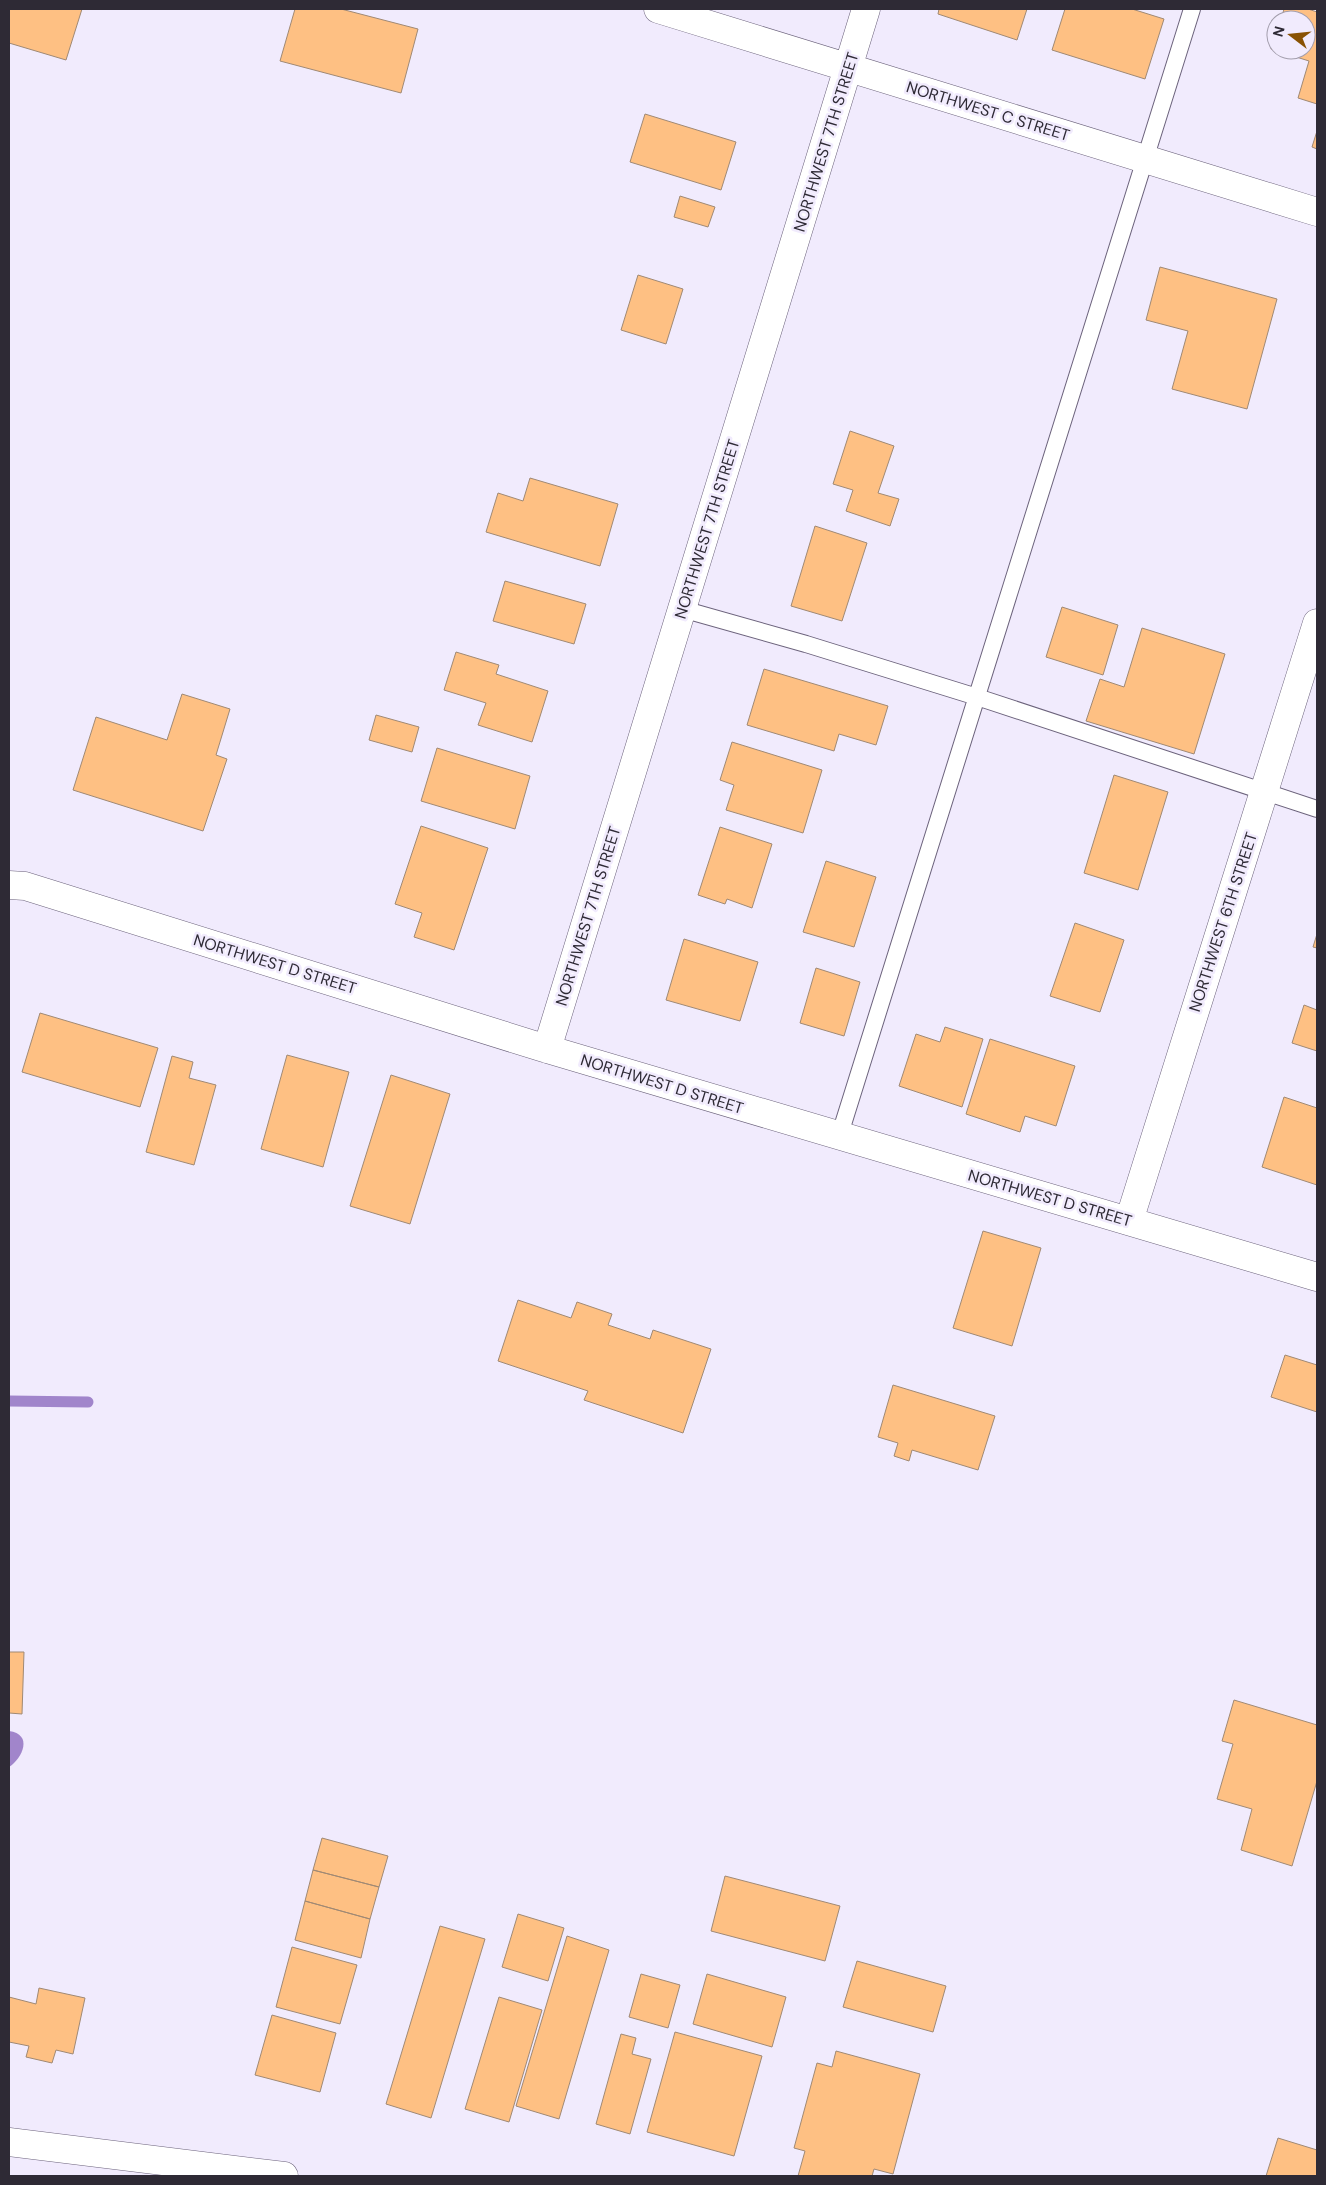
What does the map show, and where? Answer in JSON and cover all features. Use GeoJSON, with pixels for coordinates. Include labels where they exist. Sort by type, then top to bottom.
{"type":"FeatureCollection","features":[{"type":"Feature","properties":{"kind":"street","name":"NORTHWEST C STREET"},"geometry":{"type":"LineString","coordinates":[[658,9],[1317,212]]}},
{"type":"Feature","properties":{"kind":"street","name":"NORTHWEST 7TH STREET"},"geometry":{"type":"LineString","coordinates":[[547,1049],[866,9]]}},
{"type":"Feature","properties":{"kind":"street","name":"NORTHWEST 6TH STREET"},"geometry":{"type":"LineString","coordinates":[[1129,1221],[1317,623]]}},
{"type":"Feature","properties":{"kind":"street","name":"NORTHWEST D STREET"},"geometry":{"type":"LineString","coordinates":[[9,884],[26,886],[547,1049],[839,1137],[1317,1277]]}},
{"type":"Feature","properties":{"kind":"street"},"geometry":{"type":"LineString","coordinates":[[9,2142],[282,2176]]}},
{"type":"Feature","properties":{"kind":"lane"},"geometry":{"type":"LineString","coordinates":[[839,1137],[1192,9]]}},
{"type":"Feature","properties":{"kind":"lane"},"geometry":{"type":"LineString","coordinates":[[682,609],[977,697],[1317,809]]}},
{"type":"Feature","properties":{"kind":"shaded area"},"geometry":{"type":"Polygon","coordinates":[[[9,1731],[21,1737],[23,1747],[18,1758],[9,1767],[9,1731]]]}},
{"type":"Feature","properties":{"kind":"building"},"geometry":{"type":"Polygon","coordinates":[[[9,9],[82,9],[66,60],[9,43],[9,9]]]}},
{"type":"Feature","properties":{"kind":"building"},"geometry":{"type":"Polygon","coordinates":[[[295,9],[341,9],[418,29],[401,93],[280,61],[295,9]]]}},
{"type":"Feature","properties":{"kind":"building"},"geometry":{"type":"Polygon","coordinates":[[[939,9],[1027,9],[1017,40],[938,14],[939,9]]]}},
{"type":"Feature","properties":{"kind":"building"},"geometry":{"type":"Polygon","coordinates":[[[1065,9],[1132,9],[1164,19],[1145,79],[1052,50],[1065,9]]]}},
{"type":"Feature","properties":{"kind":"building"},"geometry":{"type":"Polygon","coordinates":[[[1308,9],[1311,10],[1284,10],[1308,9]]]}},
{"type":"Feature","properties":{"kind":"building"},"geometry":{"type":"Polygon","coordinates":[[[1316,12],[1317,104],[1298,98],[1309,61],[1306,60],[1316,60],[1316,12]]]}},
{"type":"Feature","properties":{"kind":"building"},"geometry":{"type":"Polygon","coordinates":[[[645,114],[736,142],[721,190],[630,162],[645,114]]]}},
{"type":"Feature","properties":{"kind":"building"},"geometry":{"type":"Polygon","coordinates":[[[1317,131],[1317,149],[1312,147],[1317,131]]]}},
{"type":"Feature","properties":{"kind":"building"},"geometry":{"type":"Polygon","coordinates":[[[680,196],[715,207],[708,227],[674,217],[680,196]]]}},
{"type":"Feature","properties":{"kind":"building"},"geometry":{"type":"Polygon","coordinates":[[[1160,267],[1277,299],[1247,409],[1172,389],[1188,331],[1146,320],[1160,267]]]}},
{"type":"Feature","properties":{"kind":"building"},"geometry":{"type":"Polygon","coordinates":[[[638,275],[683,289],[666,344],[621,330],[638,275]]]}},
{"type":"Feature","properties":{"kind":"building"},"geometry":{"type":"Polygon","coordinates":[[[850,431],[894,446],[878,493],[899,499],[890,526],[846,511],[853,490],[833,484],[850,431]]]}},
{"type":"Feature","properties":{"kind":"building"},"geometry":{"type":"Polygon","coordinates":[[[530,478],[618,504],[600,566],[486,532],[498,493],[523,501],[530,478]]]}},
{"type":"Feature","properties":{"kind":"building"},"geometry":{"type":"Polygon","coordinates":[[[815,526],[867,543],[842,621],[791,606],[815,526]]]}},
{"type":"Feature","properties":{"kind":"building"},"geometry":{"type":"Polygon","coordinates":[[[505,581],[586,604],[574,644],[493,621],[505,581]]]}},
{"type":"Feature","properties":{"kind":"building"},"geometry":{"type":"Polygon","coordinates":[[[1062,607],[1118,625],[1103,675],[1046,657],[1062,607]]]}},
{"type":"Feature","properties":{"kind":"building"},"geometry":{"type":"Polygon","coordinates":[[[1142,628],[1225,654],[1194,754],[1086,721],[1100,679],[1124,687],[1142,628]]]}},
{"type":"Feature","properties":{"kind":"building"},"geometry":{"type":"Polygon","coordinates":[[[456,652],[499,665],[496,674],[548,691],[532,742],[478,725],[486,703],[444,690],[456,652]]]}},
{"type":"Feature","properties":{"kind":"building"},"geometry":{"type":"Polygon","coordinates":[[[764,669],[888,706],[876,745],[839,734],[834,751],[747,725],[764,669]]]}},
{"type":"Feature","properties":{"kind":"building"},"geometry":{"type":"Polygon","coordinates":[[[182,694],[230,709],[216,755],[227,759],[203,831],[73,790],[96,717],[167,740],[182,694]]]}},
{"type":"Feature","properties":{"kind":"building"},"geometry":{"type":"Polygon","coordinates":[[[376,715],[419,727],[412,752],[369,740],[376,715]]]}},
{"type":"Feature","properties":{"kind":"building"},"geometry":{"type":"Polygon","coordinates":[[[732,742],[822,770],[803,833],[726,810],[734,785],[720,780],[732,742]]]}},
{"type":"Feature","properties":{"kind":"building"},"geometry":{"type":"Polygon","coordinates":[[[437,748],[530,776],[515,829],[421,801],[437,748]]]}},
{"type":"Feature","properties":{"kind":"building"},"geometry":{"type":"Polygon","coordinates":[[[1114,775],[1168,792],[1138,890],[1084,873],[1114,775]]]}},
{"type":"Feature","properties":{"kind":"building"},"geometry":{"type":"Polygon","coordinates":[[[421,826],[488,848],[454,950],[414,937],[422,913],[395,904],[421,826]]]}},
{"type":"Feature","properties":{"kind":"building"},"geometry":{"type":"Polygon","coordinates":[[[720,827],[772,844],[752,908],[727,899],[725,904],[698,895],[720,827]]]}},
{"type":"Feature","properties":{"kind":"building"},"geometry":{"type":"Polygon","coordinates":[[[826,861],[876,877],[854,947],[803,932],[826,861]]]}},
{"type":"Feature","properties":{"kind":"building"},"geometry":{"type":"Polygon","coordinates":[[[1075,923],[1124,940],[1100,1012],[1050,996],[1075,923]]]}},
{"type":"Feature","properties":{"kind":"building"},"geometry":{"type":"Polygon","coordinates":[[[1317,934],[1317,948],[1313,947],[1317,934]]]}},
{"type":"Feature","properties":{"kind":"building"},"geometry":{"type":"Polygon","coordinates":[[[684,939],[758,962],[740,1021],[666,1000],[684,939]]]}},
{"type":"Feature","properties":{"kind":"building"},"geometry":{"type":"Polygon","coordinates":[[[816,968],[860,982],[844,1036],[800,1023],[816,968]]]}},
{"type":"Feature","properties":{"kind":"building"},"geometry":{"type":"Polygon","coordinates":[[[1304,1005],[1317,1010],[1317,1051],[1292,1043],[1304,1005]]]}},
{"type":"Feature","properties":{"kind":"building"},"geometry":{"type":"Polygon","coordinates":[[[40,1013],[158,1048],[140,1107],[22,1072],[40,1013]]]}},
{"type":"Feature","properties":{"kind":"building"},"geometry":{"type":"Polygon","coordinates":[[[945,1027],[983,1039],[962,1107],[899,1086],[916,1034],[940,1042],[945,1027]]]}},
{"type":"Feature","properties":{"kind":"building"},"geometry":{"type":"Polygon","coordinates":[[[990,1039],[1075,1066],[1056,1126],[1025,1116],[1020,1132],[966,1114],[990,1039]]]}},
{"type":"Feature","properties":{"kind":"building"},"geometry":{"type":"Polygon","coordinates":[[[287,1055],[349,1072],[323,1167],[261,1149],[287,1055]]]}},
{"type":"Feature","properties":{"kind":"building"},"geometry":{"type":"Polygon","coordinates":[[[172,1056],[193,1062],[189,1078],[216,1085],[194,1165],[146,1152],[172,1056]]]}},
{"type":"Feature","properties":{"kind":"building"},"geometry":{"type":"Polygon","coordinates":[[[391,1075],[450,1094],[410,1224],[350,1206],[391,1075]]]}},
{"type":"Feature","properties":{"kind":"building"},"geometry":{"type":"Polygon","coordinates":[[[1284,1097],[1317,1108],[1317,1185],[1262,1167],[1284,1097]]]}},
{"type":"Feature","properties":{"kind":"building"},"geometry":{"type":"Polygon","coordinates":[[[983,1231],[1041,1248],[1012,1346],[953,1328],[983,1231]]]}},
{"type":"Feature","properties":{"kind":"building"},"geometry":{"type":"Polygon","coordinates":[[[518,1300],[571,1318],[577,1302],[612,1314],[608,1325],[650,1339],[653,1330],[711,1349],[683,1433],[584,1400],[588,1391],[498,1361],[518,1300]]]}},
{"type":"Feature","properties":{"kind":"building"},"geometry":{"type":"Polygon","coordinates":[[[1285,1355],[1317,1365],[1317,1412],[1271,1397],[1285,1355]]]}},
{"type":"Feature","properties":{"kind":"building"},"geometry":{"type":"Polygon","coordinates":[[[893,1385],[995,1416],[978,1470],[912,1450],[909,1461],[894,1456],[898,1443],[878,1437],[893,1385]]]}},
{"type":"Feature","properties":{"kind":"building"},"geometry":{"type":"Polygon","coordinates":[[[9,1652],[24,1652],[22,1714],[9,1713],[9,1652]]]}},
{"type":"Feature","properties":{"kind":"building"},"geometry":{"type":"Polygon","coordinates":[[[1234,1700],[1317,1725],[1317,1781],[1292,1866],[1241,1850],[1252,1809],[1217,1799],[1233,1744],[1222,1741],[1234,1700]]]}},
{"type":"Feature","properties":{"kind":"building"},"geometry":{"type":"Polygon","coordinates":[[[322,1838],[388,1856],[379,1887],[313,1870],[322,1838]]]}},
{"type":"Feature","properties":{"kind":"building"},"geometry":{"type":"Polygon","coordinates":[[[313,1870],[379,1887],[370,1919],[305,1901],[313,1870]]]}},
{"type":"Feature","properties":{"kind":"building"},"geometry":{"type":"Polygon","coordinates":[[[725,1876],[840,1906],[825,1961],[711,1931],[725,1876]]]}},
{"type":"Feature","properties":{"kind":"building"},"geometry":{"type":"Polygon","coordinates":[[[305,1901],[370,1919],[361,1958],[295,1940],[305,1901]]]}},
{"type":"Feature","properties":{"kind":"building"},"geometry":{"type":"Polygon","coordinates":[[[518,1914],[564,1928],[548,1981],[502,1967],[518,1914]]]}},
{"type":"Feature","properties":{"kind":"building"},"geometry":{"type":"Polygon","coordinates":[[[440,1926],[485,1939],[431,2118],[386,2104],[440,1926]]]}},
{"type":"Feature","properties":{"kind":"building"},"geometry":{"type":"Polygon","coordinates":[[[567,1936],[609,1950],[559,2119],[516,2106],[567,1936]]]}},
{"type":"Feature","properties":{"kind":"building"},"geometry":{"type":"Polygon","coordinates":[[[292,1947],[357,1965],[340,2024],[276,2007],[292,1947]]]}},
{"type":"Feature","properties":{"kind":"building"},"geometry":{"type":"Polygon","coordinates":[[[857,1961],[946,1986],[933,2032],[843,2007],[857,1961]]]}},
{"type":"Feature","properties":{"kind":"building"},"geometry":{"type":"Polygon","coordinates":[[[641,1974],[680,1985],[668,2028],[629,2017],[641,1974]]]}},
{"type":"Feature","properties":{"kind":"building"},"geometry":{"type":"Polygon","coordinates":[[[707,1974],[786,1997],[772,2047],[693,2024],[707,1974]]]}},
{"type":"Feature","properties":{"kind":"building"},"geometry":{"type":"Polygon","coordinates":[[[39,1988],[85,1998],[73,2054],[56,2050],[52,2063],[26,2057],[29,2046],[9,2042],[9,1997],[36,2004],[39,1988]]]}},
{"type":"Feature","properties":{"kind":"building"},"geometry":{"type":"Polygon","coordinates":[[[499,1997],[542,2010],[509,2122],[465,2109],[499,1997]]]}},
{"type":"Feature","properties":{"kind":"building"},"geometry":{"type":"Polygon","coordinates":[[[272,2015],[336,2033],[320,2092],[255,2075],[272,2015]]]}},
{"type":"Feature","properties":{"kind":"building"},"geometry":{"type":"Polygon","coordinates":[[[675,2032],[762,2056],[734,2156],[647,2132],[675,2032]]]}},
{"type":"Feature","properties":{"kind":"building"},"geometry":{"type":"Polygon","coordinates":[[[621,2034],[636,2038],[632,2054],[651,2059],[630,2134],[596,2124],[621,2034]]]}},
{"type":"Feature","properties":{"kind":"building"},"geometry":{"type":"Polygon","coordinates":[[[836,2051],[920,2074],[893,2174],[874,2169],[872,2176],[798,2176],[805,2151],[794,2148],[817,2063],[832,2067],[836,2051]]]}},
{"type":"Feature","properties":{"kind":"building"},"geometry":{"type":"Polygon","coordinates":[[[1278,2138],[1317,2150],[1317,2176],[1266,2176],[1278,2138]]]}},
{"type":"Feature","properties":{"kind":"waterway"},"geometry":{"type":"LineString","coordinates":[[9,1401],[88,1402]]}}]}
